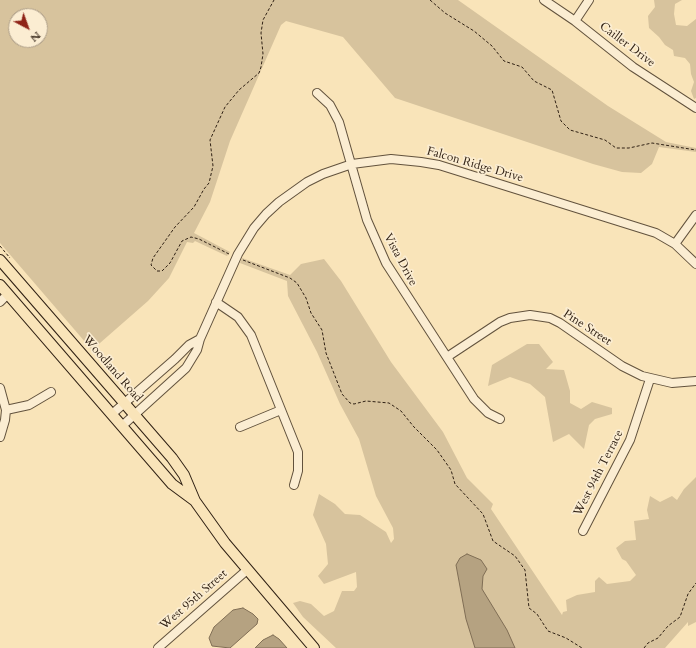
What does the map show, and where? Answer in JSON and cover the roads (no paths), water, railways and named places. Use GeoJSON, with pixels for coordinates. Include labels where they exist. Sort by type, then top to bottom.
{"type":"FeatureCollection","features":[{"type":"Feature","properties":{"kind":"main road","name":"Woodland Road"},"geometry":{"type":"LineString","coordinates":[[0,260],[125,402],[172,458],[184,475],[195,501],[247,570],[314,648]]}},
{"type":"Feature","properties":{"kind":"main road","name":"Woodland Road"},"geometry":{"type":"LineString","coordinates":[[0,285],[172,484],[195,501]]}},
{"type":"Feature","properties":{"kind":"street","name":"Cailler Drive"},"geometry":{"type":"LineString","coordinates":[[544,0],[575,21],[634,67],[696,108]]}},
{"type":"Feature","properties":{"kind":"street"},"geometry":{"type":"LineString","coordinates":[[575,21],[589,0]]}},
{"type":"Feature","properties":{"kind":"street","name":"Vista Drive"},"geometry":{"type":"LineString","coordinates":[[316,93],[330,105],[335,113],[345,138],[367,220],[383,256],[398,283],[480,406],[488,413],[500,419]]}},
{"type":"Feature","properties":{"kind":"street","name":"Falcon Ridge Drive"},"geometry":{"type":"LineString","coordinates":[[122,426],[186,368],[197,350],[200,339],[216,302],[237,258],[254,228],[279,202],[307,182],[323,174],[352,164],[391,159],[439,165],[656,233],[676,244],[696,264]]}},
{"type":"Feature","properties":{"kind":"street"},"geometry":{"type":"LineString","coordinates":[[676,244],[696,215]]}},
{"type":"Feature","properties":{"kind":"street"},"geometry":{"type":"LineString","coordinates":[[0,302],[8,294]]}},
{"type":"Feature","properties":{"kind":"street"},"geometry":{"type":"LineString","coordinates":[[216,302],[230,310],[245,326],[281,410],[298,452],[298,471],[294,485]]}},
{"type":"Feature","properties":{"kind":"street","name":"Pine Street"},"geometry":{"type":"LineString","coordinates":[[447,358],[500,322],[520,315],[535,315],[550,318],[560,323],[622,366],[650,379],[672,383],[696,381]]}},
{"type":"Feature","properties":{"kind":"street"},"geometry":{"type":"LineString","coordinates":[[112,414],[189,345],[200,339]]}},
{"type":"Feature","properties":{"kind":"street","name":"West 94th Terrace"},"geometry":{"type":"LineString","coordinates":[[582,530],[630,440],[650,379]]}},
{"type":"Feature","properties":{"kind":"street"},"geometry":{"type":"LineString","coordinates":[[0,388],[6,410],[0,437]]}},
{"type":"Feature","properties":{"kind":"street"},"geometry":{"type":"LineString","coordinates":[[6,410],[29,405],[52,392]]}},
{"type":"Feature","properties":{"kind":"street"},"geometry":{"type":"LineString","coordinates":[[240,427],[281,410]]}},
{"type":"Feature","properties":{"kind":"street","name":"West 95th Street"},"geometry":{"type":"LineString","coordinates":[[158,648],[247,570]]}}]}
